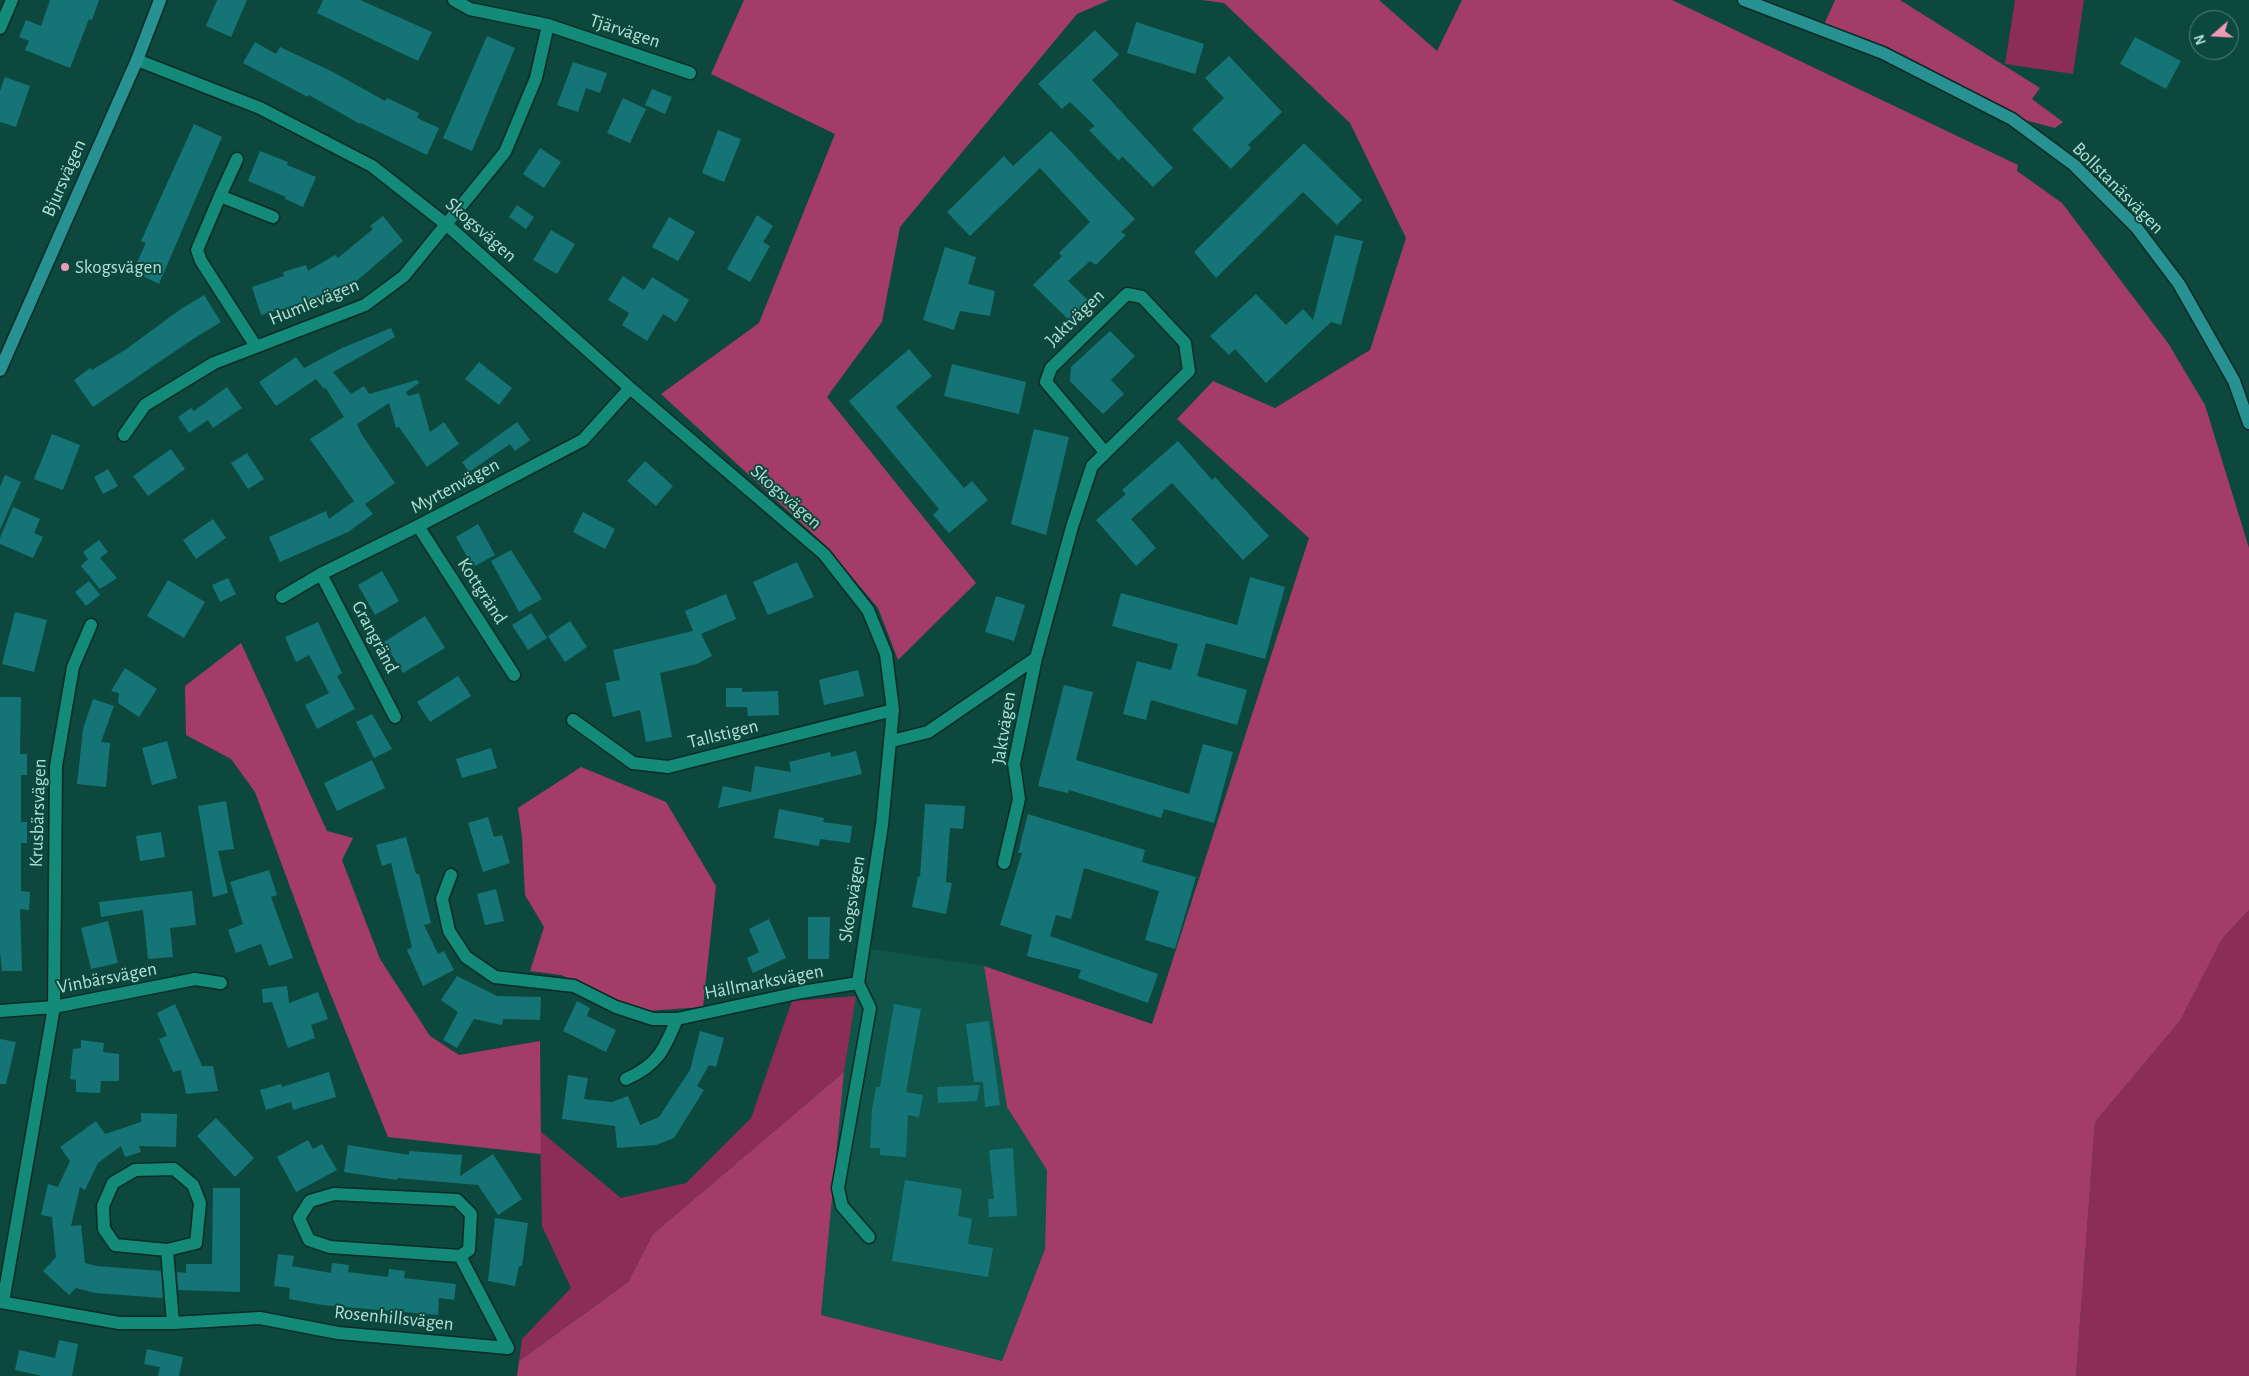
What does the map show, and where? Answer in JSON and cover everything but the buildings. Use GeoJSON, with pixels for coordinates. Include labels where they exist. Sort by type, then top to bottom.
{"type":"FeatureCollection","features":[{"type":"Feature","properties":{"kind":"street"},"geometry":{"type":"LineString","coordinates":[[0,28],[12,0]]}},
{"type":"Feature","properties":{"kind":"street","name":"Bjursvägen"},"geometry":{"type":"LineString","coordinates":[[0,370],[137,60],[160,0]]}},
{"type":"Feature","properties":{"kind":"street","name":"Tjärvägen"},"geometry":{"type":"LineString","coordinates":[[454,0],[470,9],[548,25],[690,72]]}},
{"type":"Feature","properties":{"kind":"street","name":"Bollstanäsvägen"},"geometry":{"type":"LineString","coordinates":[[1744,0],[1883,53],[2012,120],[2074,165],[2136,227],[2179,284],[2234,381],[2249,423]]}},
{"type":"Feature","properties":{"kind":"street","name":"Humlevägen"},"geometry":{"type":"LineString","coordinates":[[124,435],[145,405],[214,363],[365,305],[404,276],[505,152],[536,78],[548,25]]}},
{"type":"Feature","properties":{"kind":"street","name":"Skogsvägen"},"geometry":{"type":"LineString","coordinates":[[137,60],[260,108],[372,166],[447,224],[630,388],[824,554],[868,610],[886,654],[893,710],[892,741],[882,825],[858,983]]}},
{"type":"Feature","properties":{"kind":"street","name":"Humlevägen"},"geometry":{"type":"LineString","coordinates":[[238,159],[197,250],[201,261],[255,346]]}},
{"type":"Feature","properties":{"kind":"street"},"geometry":{"type":"LineString","coordinates":[[220,196],[273,217]]}},
{"type":"Feature","properties":{"kind":"street","name":"Jaktvägen"},"geometry":{"type":"LineString","coordinates":[[1004,863],[1019,799],[1014,764],[1036,658],[1072,527],[1092,466],[1104,451],[1189,371],[1185,343],[1142,297],[1127,294],[1051,368],[1046,382],[1104,451]]}},
{"type":"Feature","properties":{"kind":"street","name":"Myrtenvägen"},"geometry":{"type":"LineString","coordinates":[[282,597],[321,574],[583,440],[630,388]]}},
{"type":"Feature","properties":{"kind":"street","name":"Kottgränd"},"geometry":{"type":"LineString","coordinates":[[418,526],[514,675]]}},
{"type":"Feature","properties":{"kind":"street","name":"Grangränd"},"geometry":{"type":"LineString","coordinates":[[321,574],[395,717]]}},
{"type":"Feature","properties":{"kind":"street","name":"Krusbärsvägen"},"geometry":{"type":"LineString","coordinates":[[54,1007],[56,766],[73,667],[91,625]]}},
{"type":"Feature","properties":{"kind":"street","name":"Jaktvägen"},"geometry":{"type":"LineString","coordinates":[[892,741],[928,732],[1036,658]]}},
{"type":"Feature","properties":{"kind":"street","name":"Tallstigen"},"geometry":{"type":"LineString","coordinates":[[572,720],[632,763],[668,767],[893,710]]}},
{"type":"Feature","properties":{"kind":"street","name":"Hällmarksvägen"},"geometry":{"type":"LineString","coordinates":[[451,875],[442,899],[449,930],[466,957],[496,977],[574,986],[616,1007],[653,1019],[677,1019],[802,992],[858,983]]}},
{"type":"Feature","properties":{"kind":"street","name":"Vinbärsvägen"},"geometry":{"type":"LineString","coordinates":[[0,1011],[54,1007],[195,979],[221,983]]}},
{"type":"Feature","properties":{"kind":"street"},"geometry":{"type":"LineString","coordinates":[[858,983],[870,1008],[838,1188],[842,1206],[869,1237]]}},
{"type":"Feature","properties":{"kind":"street","name":"Rosenhillsvägen"},"geometry":{"type":"LineString","coordinates":[[54,1007],[2,1302],[119,1323],[173,1323],[260,1318],[338,1332],[508,1348],[460,1256]]}},
{"type":"Feature","properties":{"kind":"street"},"geometry":{"type":"LineString","coordinates":[[626,1079],[646,1070],[664,1048],[677,1019]]}},
{"type":"Feature","properties":{"kind":"street"},"geometry":{"type":"LineString","coordinates":[[135,1170],[174,1170],[193,1185],[200,1203],[196,1243],[167,1250],[116,1245],[104,1229],[104,1206],[113,1183],[135,1170]]}},
{"type":"Feature","properties":{"kind":"street"},"geometry":{"type":"LineString","coordinates":[[334,1194],[457,1200],[471,1214],[469,1250],[460,1256],[330,1247],[309,1240],[299,1218],[310,1201],[334,1194]]}},
{"type":"Feature","properties":{"kind":"street"},"geometry":{"type":"LineString","coordinates":[[167,1250],[173,1323]]}},
{"type":"Feature","properties":{"kind":"shaded area"},"geometry":{"type":"Polygon","coordinates":[[[744,0],[1109,0],[1077,14],[900,227],[882,322],[827,397],[976,583],[898,660],[878,608],[825,545],[661,394],[759,323],[835,134],[711,74],[744,0]]]}},
{"type":"Feature","properties":{"kind":"shaded area"},"geometry":{"type":"Polygon","coordinates":[[[1202,0],[1379,0],[1437,51],[1462,0],[1672,0],[2018,165],[2017,171],[2062,203],[2168,343],[2205,405],[2249,548],[2249,910],[2222,939],[2180,1021],[2095,1122],[2076,1376],[517,1376],[519,1361],[628,1282],[653,1234],[844,1072],[821,1315],[1002,1361],[1045,1249],[1047,1170],[1007,1107],[984,966],[1152,1024],[1309,538],[1177,419],[1213,381],[1275,408],[1370,350],[1406,238],[1350,123],[1224,3],[1202,0]]]}},
{"type":"Feature","properties":{"kind":"shaded area"},"geometry":{"type":"Polygon","coordinates":[[[1835,0],[1900,0],[2040,88],[2032,99],[2063,122],[2055,128],[2017,118],[1823,27],[1835,0]]]}},
{"type":"Feature","properties":{"kind":"shaded area"},"geometry":{"type":"Polygon","coordinates":[[[2015,0],[2084,0],[2073,74],[2005,64],[2015,0]]]}},
{"type":"Feature","properties":{"kind":"shaded area"},"geometry":{"type":"Polygon","coordinates":[[[241,643],[327,831],[353,838],[342,860],[380,959],[430,1036],[459,1055],[540,1041],[541,1154],[388,1137],[320,968],[255,792],[231,759],[186,735],[185,686],[241,643]]]}},
{"type":"Feature","properties":{"kind":"shaded area"},"geometry":{"type":"Polygon","coordinates":[[[581,767],[666,802],[716,886],[703,1007],[647,1011],[602,994],[561,975],[530,971],[544,927],[525,895],[522,837],[518,808],[581,767]]]}},
{"type":"Feature","properties":{"kind":"shaded area"},"geometry":{"type":"Polygon","coordinates":[[[2249,910],[2249,1376],[2076,1376],[2095,1122],[2180,1021],[2222,939],[2249,910]]]}},
{"type":"Feature","properties":{"kind":"shaded area"},"geometry":{"type":"Polygon","coordinates":[[[871,949],[984,966],[1007,1107],[1047,1170],[1045,1249],[1002,1361],[821,1315],[844,1072],[856,996],[871,949]]]}},
{"type":"Feature","properties":{"kind":"shaded area"},"geometry":{"type":"Polygon","coordinates":[[[856,996],[844,1072],[653,1234],[628,1282],[519,1361],[522,1339],[571,1288],[542,1226],[540,1131],[621,1198],[686,1183],[751,1118],[792,1001],[856,996]]]}},
{"type":"Feature","properties":{"kind":"place","name":"Skogsvägen"},"geometry":{"type":"Point","coordinates":[65,267]}}]}
